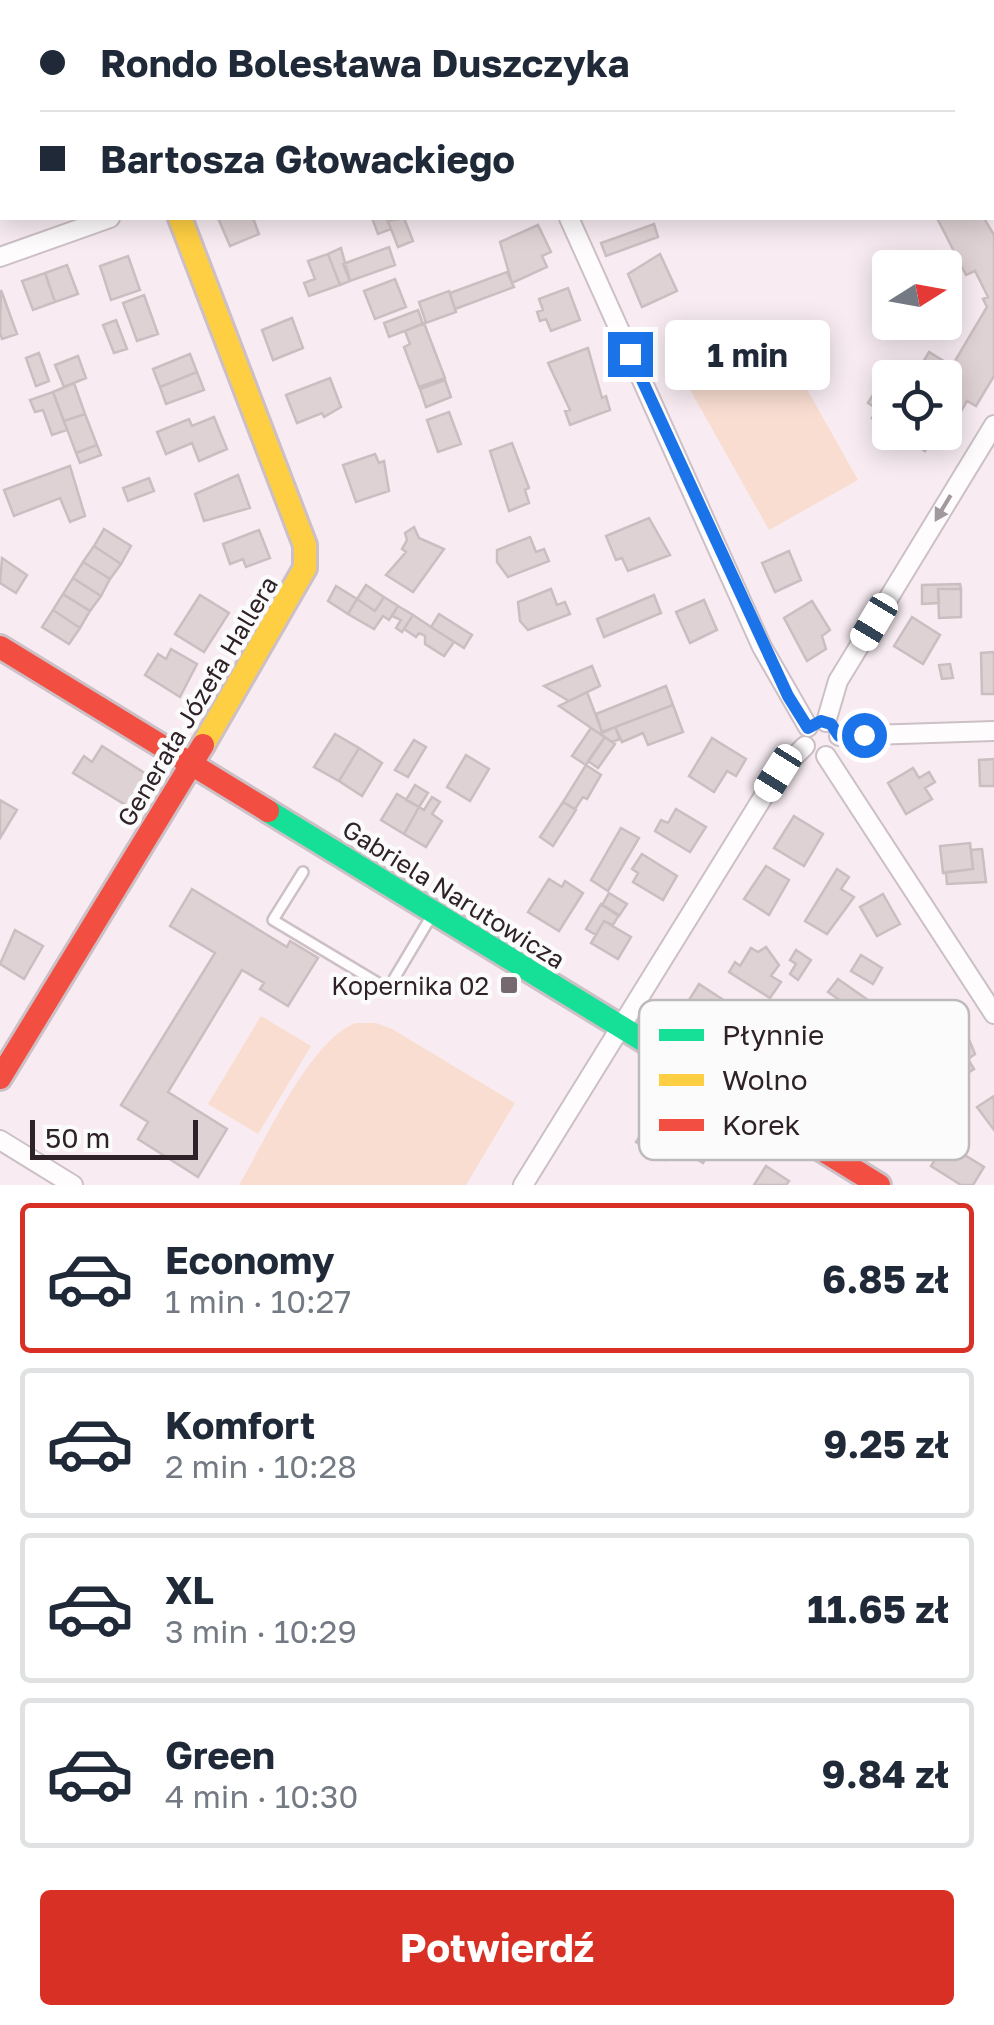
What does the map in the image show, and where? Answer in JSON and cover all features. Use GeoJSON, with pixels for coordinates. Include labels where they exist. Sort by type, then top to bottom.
{"type":"FeatureCollection","features":[{"type":"Feature","properties":{"kind":"street"},"geometry":{"type":"LineString","coordinates":[[0,257],[104,220]]}},
{"type":"Feature","properties":{"kind":"street","name":"Generała Józefa Hallera"},"geometry":{"type":"LineString","coordinates":[[0,1078],[299,584],[306,559],[181,220]]}},
{"type":"Feature","properties":{"kind":"street"},"geometry":{"type":"LineString","coordinates":[[570,220],[762,647],[819,733],[837,746],[826,756],[994,1014]]}},
{"type":"Feature","properties":{"kind":"street"},"geometry":{"type":"LineString","coordinates":[[523,1185],[778,773],[819,733],[838,681],[993,429]]}},
{"type":"Feature","properties":{"kind":"street","name":"Gabriela Narutowicza"},"geometry":{"type":"LineString","coordinates":[[0,647],[639,1039]]}},
{"type":"Feature","properties":{"kind":"street"},"geometry":{"type":"LineString","coordinates":[[819,733],[994,731]]}},
{"type":"Feature","properties":{"kind":"street"},"geometry":{"type":"LineString","coordinates":[[0,1140],[73,1185]]}},
{"type":"Feature","properties":{"kind":"street","name":"Gabriela Narutowicza"},"geometry":{"type":"LineString","coordinates":[[838,1160],[879,1185]]}},
{"type":"Feature","properties":{"kind":"lane"},"geometry":{"type":"LineString","coordinates":[[303,872],[273,920],[388,989],[433,914]]}},
{"type":"Feature","properties":{"kind":"shaded area"},"geometry":{"type":"Polygon","coordinates":[[[772,327],[858,480],[769,530],[683,377],[772,327]]]}},
{"type":"Feature","properties":{"kind":"shaded area"},"geometry":{"type":"Polygon","coordinates":[[[261,1016],[311,1046],[258,1134],[208,1104],[261,1016]]]}},
{"type":"Feature","properties":{"kind":"shaded area"},"geometry":{"type":"Polygon","coordinates":[[[356,1023],[376,1023],[392,1029],[515,1103],[466,1185],[239,1185],[306,1070],[339,1033],[356,1023]]]}},
{"type":"Feature","properties":{"kind":"building"},"geometry":{"type":"Polygon","coordinates":[[[219,220],[254,220],[259,234],[230,246],[219,220]]]}},
{"type":"Feature","properties":{"kind":"building"},"geometry":{"type":"Polygon","coordinates":[[[373,220],[387,220],[391,229],[378,234],[373,220]]]}},
{"type":"Feature","properties":{"kind":"building"},"geometry":{"type":"Polygon","coordinates":[[[405,220],[413,241],[398,247],[388,221],[405,220]]]}},
{"type":"Feature","properties":{"kind":"building"},"geometry":{"type":"Polygon","coordinates":[[[938,220],[985,220],[994,235],[994,376],[976,406],[967,401],[962,410],[962,360],[956,360],[987,307],[983,299],[988,297],[975,271],[966,275],[962,250],[953,250],[938,220]]]}},
{"type":"Feature","properties":{"kind":"building"},"geometry":{"type":"Polygon","coordinates":[[[654,224],[658,237],[606,256],[601,243],[654,224]]]}},
{"type":"Feature","properties":{"kind":"building"},"geometry":{"type":"Polygon","coordinates":[[[538,225],[551,252],[542,256],[547,267],[512,283],[500,242],[538,225]]]}},
{"type":"Feature","properties":{"kind":"building"},"geometry":{"type":"Polygon","coordinates":[[[389,247],[395,265],[350,281],[343,264],[389,247]]]}},
{"type":"Feature","properties":{"kind":"building"},"geometry":{"type":"Polygon","coordinates":[[[341,248],[350,281],[340,285],[328,254],[341,248]]]}},
{"type":"Feature","properties":{"kind":"building"},"geometry":{"type":"Polygon","coordinates":[[[328,254],[340,285],[309,296],[304,283],[315,279],[308,261],[328,254]]]}},
{"type":"Feature","properties":{"kind":"building"},"geometry":{"type":"Polygon","coordinates":[[[660,254],[677,291],[642,307],[628,274],[660,254]]]}},
{"type":"Feature","properties":{"kind":"building"},"geometry":{"type":"Polygon","coordinates":[[[128,256],[140,290],[111,300],[100,266],[128,256]]]}},
{"type":"Feature","properties":{"kind":"building"},"geometry":{"type":"Polygon","coordinates":[[[67,265],[78,294],[55,302],[45,273],[67,265]]]}},
{"type":"Feature","properties":{"kind":"building"},"geometry":{"type":"Polygon","coordinates":[[[507,272],[514,287],[455,309],[450,293],[507,272]]]}},
{"type":"Feature","properties":{"kind":"building"},"geometry":{"type":"Polygon","coordinates":[[[45,273],[55,302],[33,310],[22,281],[45,273]]]}},
{"type":"Feature","properties":{"kind":"building"},"geometry":{"type":"Polygon","coordinates":[[[395,279],[406,307],[375,319],[364,291],[395,279]]]}},
{"type":"Feature","properties":{"kind":"building"},"geometry":{"type":"Polygon","coordinates":[[[568,288],[580,320],[551,331],[546,319],[540,321],[537,312],[543,310],[539,299],[568,288]]]}},
{"type":"Feature","properties":{"kind":"building"},"geometry":{"type":"Polygon","coordinates":[[[1,290],[17,334],[2,339],[0,333],[1,290]]]}},
{"type":"Feature","properties":{"kind":"building"},"geometry":{"type":"Polygon","coordinates":[[[449,291],[456,312],[426,323],[419,302],[449,291]]]}},
{"type":"Feature","properties":{"kind":"building"},"geometry":{"type":"Polygon","coordinates":[[[144,295],[158,334],[137,341],[123,303],[144,295]]]}},
{"type":"Feature","properties":{"kind":"building"},"geometry":{"type":"Polygon","coordinates":[[[418,310],[423,324],[389,337],[384,323],[418,310]]]}},
{"type":"Feature","properties":{"kind":"building"},"geometry":{"type":"Polygon","coordinates":[[[292,318],[303,348],[273,360],[262,330],[292,318]]]}},
{"type":"Feature","properties":{"kind":"building"},"geometry":{"type":"Polygon","coordinates":[[[116,320],[127,349],[114,353],[103,325],[116,320]]]}},
{"type":"Feature","properties":{"kind":"building"},"geometry":{"type":"Polygon","coordinates":[[[424,323],[445,378],[419,387],[404,347],[410,344],[405,331],[424,323]]]}},
{"type":"Feature","properties":{"kind":"building"},"geometry":{"type":"Polygon","coordinates":[[[588,348],[602,398],[606,396],[610,410],[570,425],[565,411],[570,410],[548,363],[588,348]]]}},
{"type":"Feature","properties":{"kind":"building"},"geometry":{"type":"Polygon","coordinates":[[[929,352],[942,360],[924,360],[929,352]]]}},
{"type":"Feature","properties":{"kind":"building"},"geometry":{"type":"Polygon","coordinates":[[[39,353],[49,381],[36,386],[26,358],[39,353]]]}},
{"type":"Feature","properties":{"kind":"building"},"geometry":{"type":"Polygon","coordinates":[[[190,354],[197,372],[160,387],[153,369],[190,354]]]}},
{"type":"Feature","properties":{"kind":"building"},"geometry":{"type":"Polygon","coordinates":[[[78,356],[86,378],[64,387],[55,365],[78,356]]]}},
{"type":"Feature","properties":{"kind":"building"},"geometry":{"type":"Polygon","coordinates":[[[197,372],[204,390],[166,404],[160,387],[197,372]]]}},
{"type":"Feature","properties":{"kind":"building"},"geometry":{"type":"Polygon","coordinates":[[[330,378],[341,407],[324,417],[322,413],[297,423],[286,395],[330,378]]]}},
{"type":"Feature","properties":{"kind":"building"},"geometry":{"type":"Polygon","coordinates":[[[445,380],[451,397],[426,407],[420,389],[445,380]]]}},
{"type":"Feature","properties":{"kind":"building"},"geometry":{"type":"Polygon","coordinates":[[[74,383],[85,414],[64,421],[53,392],[74,383]]]}},
{"type":"Feature","properties":{"kind":"building"},"geometry":{"type":"Polygon","coordinates":[[[53,392],[67,430],[52,435],[43,410],[35,412],[30,400],[53,392]]]}},
{"type":"Feature","properties":{"kind":"building"},"geometry":{"type":"Polygon","coordinates":[[[449,412],[461,444],[438,452],[427,420],[449,412]]]}},
{"type":"Feature","properties":{"kind":"building"},"geometry":{"type":"Polygon","coordinates":[[[85,414],[97,445],[76,453],[64,421],[85,414]]]}},
{"type":"Feature","properties":{"kind":"building"},"geometry":{"type":"Polygon","coordinates":[[[214,417],[227,449],[199,461],[192,443],[166,454],[157,432],[189,419],[192,426],[214,417]]]}},
{"type":"Feature","properties":{"kind":"building"},"geometry":{"type":"Polygon","coordinates":[[[512,443],[529,488],[525,490],[529,503],[509,511],[490,451],[512,443]]]}},
{"type":"Feature","properties":{"kind":"building"},"geometry":{"type":"Polygon","coordinates":[[[97,445],[101,455],[80,463],[76,453],[97,445]]]}},
{"type":"Feature","properties":{"kind":"building"},"geometry":{"type":"Polygon","coordinates":[[[375,454],[379,463],[384,461],[389,491],[356,502],[343,465],[375,454]]]}},
{"type":"Feature","properties":{"kind":"building"},"geometry":{"type":"Polygon","coordinates":[[[70,466],[85,516],[70,522],[60,498],[14,516],[4,490],[70,466]]]}},
{"type":"Feature","properties":{"kind":"building"},"geometry":{"type":"Polygon","coordinates":[[[238,475],[250,508],[204,521],[195,494],[238,475]]]}},
{"type":"Feature","properties":{"kind":"building"},"geometry":{"type":"Polygon","coordinates":[[[149,478],[154,491],[128,501],[123,488],[149,478]]]}},
{"type":"Feature","properties":{"kind":"building"},"geometry":{"type":"Polygon","coordinates":[[[649,518],[670,555],[628,571],[622,558],[616,560],[606,536],[649,518]]]}},
{"type":"Feature","properties":{"kind":"building"},"geometry":{"type":"Polygon","coordinates":[[[414,527],[419,538],[444,549],[413,592],[386,575],[406,552],[402,549],[407,540],[405,533],[414,527]]]}},
{"type":"Feature","properties":{"kind":"building"},"geometry":{"type":"Polygon","coordinates":[[[104,529],[131,546],[121,564],[94,546],[104,529]]]}},
{"type":"Feature","properties":{"kind":"building"},"geometry":{"type":"Polygon","coordinates":[[[259,530],[270,558],[246,567],[243,559],[230,564],[223,544],[259,530]]]}},
{"type":"Feature","properties":{"kind":"building"},"geometry":{"type":"Polygon","coordinates":[[[530,537],[536,552],[544,549],[549,561],[508,577],[497,562],[497,550],[530,537]]]}},
{"type":"Feature","properties":{"kind":"building"},"geometry":{"type":"Polygon","coordinates":[[[94,546],[121,564],[110,579],[83,562],[94,546]]]}},
{"type":"Feature","properties":{"kind":"building"},"geometry":{"type":"Polygon","coordinates":[[[789,551],[801,580],[775,592],[762,563],[789,551]]]}},
{"type":"Feature","properties":{"kind":"building"},"geometry":{"type":"Polygon","coordinates":[[[2,558],[27,575],[16,593],[0,583],[2,558]]]}},
{"type":"Feature","properties":{"kind":"building"},"geometry":{"type":"Polygon","coordinates":[[[83,562],[110,579],[101,596],[73,578],[83,562]]]}},
{"type":"Feature","properties":{"kind":"building"},"geometry":{"type":"Polygon","coordinates":[[[73,578],[101,596],[90,611],[63,594],[73,578]]]}},
{"type":"Feature","properties":{"kind":"building"},"geometry":{"type":"Polygon","coordinates":[[[960,584],[961,589],[938,589],[939,603],[922,604],[922,585],[960,584]]]}},
{"type":"Feature","properties":{"kind":"building"},"geometry":{"type":"Polygon","coordinates":[[[366,585],[384,597],[375,611],[357,599],[366,585]]]}},
{"type":"Feature","properties":{"kind":"building"},"geometry":{"type":"Polygon","coordinates":[[[336,586],[357,599],[348,614],[328,601],[336,586]]]}},
{"type":"Feature","properties":{"kind":"building"},"geometry":{"type":"Polygon","coordinates":[[[551,589],[557,605],[565,602],[570,614],[528,630],[520,621],[518,602],[551,589]]]}},
{"type":"Feature","properties":{"kind":"building"},"geometry":{"type":"Polygon","coordinates":[[[938,589],[961,589],[961,617],[939,618],[938,589]]]}},
{"type":"Feature","properties":{"kind":"building"},"geometry":{"type":"Polygon","coordinates":[[[63,594],[90,611],[80,628],[53,610],[63,594]]]}},
{"type":"Feature","properties":{"kind":"building"},"geometry":{"type":"Polygon","coordinates":[[[200,595],[229,613],[204,652],[175,634],[200,595]]]}},
{"type":"Feature","properties":{"kind":"building"},"geometry":{"type":"Polygon","coordinates":[[[654,595],[661,613],[604,637],[597,619],[654,595]]]}},
{"type":"Feature","properties":{"kind":"building"},"geometry":{"type":"Polygon","coordinates":[[[384,597],[398,606],[389,620],[383,616],[374,629],[348,614],[357,599],[375,611],[384,597]]]}},
{"type":"Feature","properties":{"kind":"building"},"geometry":{"type":"Polygon","coordinates":[[[704,600],[717,630],[690,643],[676,612],[704,600]]]}},
{"type":"Feature","properties":{"kind":"building"},"geometry":{"type":"Polygon","coordinates":[[[812,601],[830,630],[822,636],[826,649],[807,661],[784,618],[812,601]]]}},
{"type":"Feature","properties":{"kind":"building"},"geometry":{"type":"Polygon","coordinates":[[[398,606],[413,615],[402,632],[396,628],[401,620],[392,616],[398,606]]]}},
{"type":"Feature","properties":{"kind":"building"},"geometry":{"type":"Polygon","coordinates":[[[53,610],[80,628],[69,644],[42,627],[53,610]]]}},
{"type":"Feature","properties":{"kind":"building"},"geometry":{"type":"Polygon","coordinates":[[[439,614],[472,635],[464,648],[431,627],[439,614]]]}},
{"type":"Feature","properties":{"kind":"building"},"geometry":{"type":"Polygon","coordinates":[[[413,615],[454,642],[444,656],[425,644],[425,636],[419,633],[416,637],[404,629],[413,615]]]}},
{"type":"Feature","properties":{"kind":"building"},"geometry":{"type":"Polygon","coordinates":[[[912,617],[940,635],[923,664],[894,646],[912,617]]]}},
{"type":"Feature","properties":{"kind":"building"},"geometry":{"type":"Polygon","coordinates":[[[171,649],[197,664],[180,697],[145,675],[158,654],[166,659],[171,649]]]}},
{"type":"Feature","properties":{"kind":"building"},"geometry":{"type":"Polygon","coordinates":[[[994,652],[994,694],[982,694],[981,653],[994,652]]]}},
{"type":"Feature","properties":{"kind":"building"},"geometry":{"type":"Polygon","coordinates":[[[950,664],[953,678],[942,679],[939,665],[950,664]]]}},
{"type":"Feature","properties":{"kind":"building"},"geometry":{"type":"Polygon","coordinates":[[[592,666],[600,686],[569,701],[544,686],[592,666]]]}},
{"type":"Feature","properties":{"kind":"building"},"geometry":{"type":"Polygon","coordinates":[[[666,686],[673,705],[602,732],[596,714],[666,686]]]}},
{"type":"Feature","properties":{"kind":"building"},"geometry":{"type":"Polygon","coordinates":[[[587,692],[602,732],[600,734],[559,706],[587,692]]]}},
{"type":"Feature","properties":{"kind":"building"},"geometry":{"type":"Polygon","coordinates":[[[673,705],[683,732],[648,745],[643,733],[622,742],[615,727],[673,705]]]}},
{"type":"Feature","properties":{"kind":"building"},"geometry":{"type":"Polygon","coordinates":[[[615,727],[620,739],[612,742],[600,734],[615,727]]]}},
{"type":"Feature","properties":{"kind":"building"},"geometry":{"type":"Polygon","coordinates":[[[591,728],[605,737],[586,765],[572,756],[591,728]]]}},
{"type":"Feature","properties":{"kind":"building"},"geometry":{"type":"Polygon","coordinates":[[[335,734],[359,748],[339,781],[314,767],[335,734]]]}},
{"type":"Feature","properties":{"kind":"building"},"geometry":{"type":"Polygon","coordinates":[[[605,737],[615,744],[598,768],[588,761],[605,737]]]}},
{"type":"Feature","properties":{"kind":"building"},"geometry":{"type":"Polygon","coordinates":[[[712,738],[746,759],[736,776],[727,771],[714,792],[689,776],[712,738]]]}},
{"type":"Feature","properties":{"kind":"building"},"geometry":{"type":"Polygon","coordinates":[[[414,740],[426,747],[408,777],[395,770],[414,740]]]}},
{"type":"Feature","properties":{"kind":"building"},"geometry":{"type":"Polygon","coordinates":[[[102,746],[154,779],[134,810],[73,773],[84,756],[92,762],[102,746]]]}},
{"type":"Feature","properties":{"kind":"building"},"geometry":{"type":"Polygon","coordinates":[[[359,748],[382,763],[362,796],[339,781],[359,748]]]}},
{"type":"Feature","properties":{"kind":"building"},"geometry":{"type":"Polygon","coordinates":[[[466,755],[489,769],[470,801],[447,787],[466,755]]]}},
{"type":"Feature","properties":{"kind":"building"},"geometry":{"type":"Polygon","coordinates":[[[994,759],[994,786],[980,786],[979,760],[994,759]]]}},
{"type":"Feature","properties":{"kind":"building"},"geometry":{"type":"Polygon","coordinates":[[[586,765],[601,775],[587,799],[583,797],[575,809],[563,802],[586,765]]]}},
{"type":"Feature","properties":{"kind":"building"},"geometry":{"type":"Polygon","coordinates":[[[913,768],[919,778],[929,772],[935,782],[925,788],[932,799],[906,814],[888,783],[913,768]]]}},
{"type":"Feature","properties":{"kind":"building"},"geometry":{"type":"Polygon","coordinates":[[[415,785],[428,793],[419,807],[406,800],[415,785]]]}},
{"type":"Feature","properties":{"kind":"building"},"geometry":{"type":"Polygon","coordinates":[[[397,794],[419,807],[404,834],[381,820],[397,794]]]}},
{"type":"Feature","properties":{"kind":"building"},"geometry":{"type":"Polygon","coordinates":[[[432,797],[440,802],[432,814],[442,821],[426,847],[404,834],[419,807],[424,810],[432,797]]]}},
{"type":"Feature","properties":{"kind":"building"},"geometry":{"type":"Polygon","coordinates":[[[0,800],[17,810],[0,838],[0,800]]]}},
{"type":"Feature","properties":{"kind":"building"},"geometry":{"type":"Polygon","coordinates":[[[563,802],[576,810],[553,846],[540,837],[563,802]]]}},
{"type":"Feature","properties":{"kind":"building"},"geometry":{"type":"Polygon","coordinates":[[[676,809],[706,827],[690,852],[655,831],[661,820],[668,823],[676,809]]]}},
{"type":"Feature","properties":{"kind":"building"},"geometry":{"type":"Polygon","coordinates":[[[794,816],[823,834],[804,866],[774,848],[794,816]]]}},
{"type":"Feature","properties":{"kind":"building"},"geometry":{"type":"Polygon","coordinates":[[[621,828],[639,838],[608,891],[591,880],[621,828]]]}},
{"type":"Feature","properties":{"kind":"building"},"geometry":{"type":"Polygon","coordinates":[[[970,843],[973,869],[943,873],[940,846],[970,843]]]}},
{"type":"Feature","properties":{"kind":"building"},"geometry":{"type":"Polygon","coordinates":[[[982,849],[986,882],[947,884],[946,872],[973,869],[971,850],[982,849]]]}},
{"type":"Feature","properties":{"kind":"building"},"geometry":{"type":"Polygon","coordinates":[[[642,854],[677,876],[663,900],[633,882],[638,873],[632,869],[642,854]]]}},
{"type":"Feature","properties":{"kind":"building"},"geometry":{"type":"Polygon","coordinates":[[[766,866],[789,880],[769,915],[744,899],[766,866]]]}},
{"type":"Feature","properties":{"kind":"building"},"geometry":{"type":"Polygon","coordinates":[[[837,869],[849,877],[841,889],[854,897],[827,934],[805,921],[837,869]]]}},
{"type":"Feature","properties":{"kind":"building"},"geometry":{"type":"Polygon","coordinates":[[[549,879],[562,887],[565,881],[583,893],[559,931],[528,912],[549,879]]]}},
{"type":"Feature","properties":{"kind":"building"},"geometry":{"type":"Polygon","coordinates":[[[192,889],[287,947],[290,941],[318,958],[288,1006],[260,989],[264,983],[242,970],[168,1092],[227,1129],[198,1177],[138,1139],[148,1122],[121,1105],[215,953],[170,926],[192,889]]]}},
{"type":"Feature","properties":{"kind":"building"},"geometry":{"type":"Polygon","coordinates":[[[609,893],[627,904],[619,916],[602,905],[609,893]]]}},
{"type":"Feature","properties":{"kind":"building"},"geometry":{"type":"Polygon","coordinates":[[[883,894],[900,924],[877,936],[860,907],[883,894]]]}},
{"type":"Feature","properties":{"kind":"building"},"geometry":{"type":"Polygon","coordinates":[[[601,904],[619,915],[613,925],[604,921],[596,935],[586,929],[601,904]]]}},
{"type":"Feature","properties":{"kind":"building"},"geometry":{"type":"Polygon","coordinates":[[[604,921],[631,937],[618,959],[591,943],[604,921]]]}},
{"type":"Feature","properties":{"kind":"building"},"geometry":{"type":"Polygon","coordinates":[[[15,930],[43,946],[24,979],[0,964],[15,930]]]}},
{"type":"Feature","properties":{"kind":"building"},"geometry":{"type":"Polygon","coordinates":[[[766,947],[779,965],[771,976],[781,982],[770,998],[729,972],[735,962],[740,966],[751,948],[758,952],[766,947]]]}},
{"type":"Feature","properties":{"kind":"building"},"geometry":{"type":"Polygon","coordinates":[[[796,950],[811,960],[798,980],[790,974],[796,964],[790,960],[796,950]]]}},
{"type":"Feature","properties":{"kind":"building"},"geometry":{"type":"Polygon","coordinates":[[[861,955],[882,968],[873,984],[851,971],[861,955]]]}},
{"type":"Feature","properties":{"kind":"building"},"geometry":{"type":"Polygon","coordinates":[[[838,979],[868,1000],[839,1000],[828,992],[838,979]]]}},
{"type":"Feature","properties":{"kind":"building"},"geometry":{"type":"Polygon","coordinates":[[[699,984],[724,1000],[689,1000],[699,984]]]}},
{"type":"Feature","properties":{"kind":"building"},"geometry":{"type":"Polygon","coordinates":[[[994,1096],[994,1130],[977,1107],[994,1096]]]}},
{"type":"Feature","properties":{"kind":"building"},"geometry":{"type":"Polygon","coordinates":[[[969,1158],[984,1167],[973,1185],[961,1185],[931,1166],[935,1160],[969,1158]]]}},
{"type":"Feature","properties":{"kind":"building"},"geometry":{"type":"Polygon","coordinates":[[[766,1166],[789,1181],[786,1185],[754,1185],[766,1166]]]}},
{"type":"Feature","properties":{"kind":"traffic: fast"},"geometry":{"type":"LineString","coordinates":[[268,811],[639,1038]]}},
{"type":"Feature","properties":{"kind":"traffic: slow"},"geometry":{"type":"LineString","coordinates":[[181,220],[305,545],[305,568],[203,745]]}},
{"type":"Feature","properties":{"kind":"traffic: jam"},"geometry":{"type":"LineString","coordinates":[[0,647],[268,811]]}},
{"type":"Feature","properties":{"kind":"traffic: jam"},"geometry":{"type":"LineString","coordinates":[[0,1078],[203,745]]}},
{"type":"Feature","properties":{"kind":"traffic: jam"},"geometry":{"type":"LineString","coordinates":[[838,1160],[879,1185]]}},
{"type":"Feature","properties":{"kind":"place","name":"Kopernika 02"},"geometry":{"type":"Point","coordinates":[509,985]}},
{"type":"Feature","properties":{"kind":"route"},"geometry":{"type":"LineString","coordinates":[[630,354],[762,647],[788,696],[808,728],[821,721],[831,724],[839,736],[864,735]]}}]}
